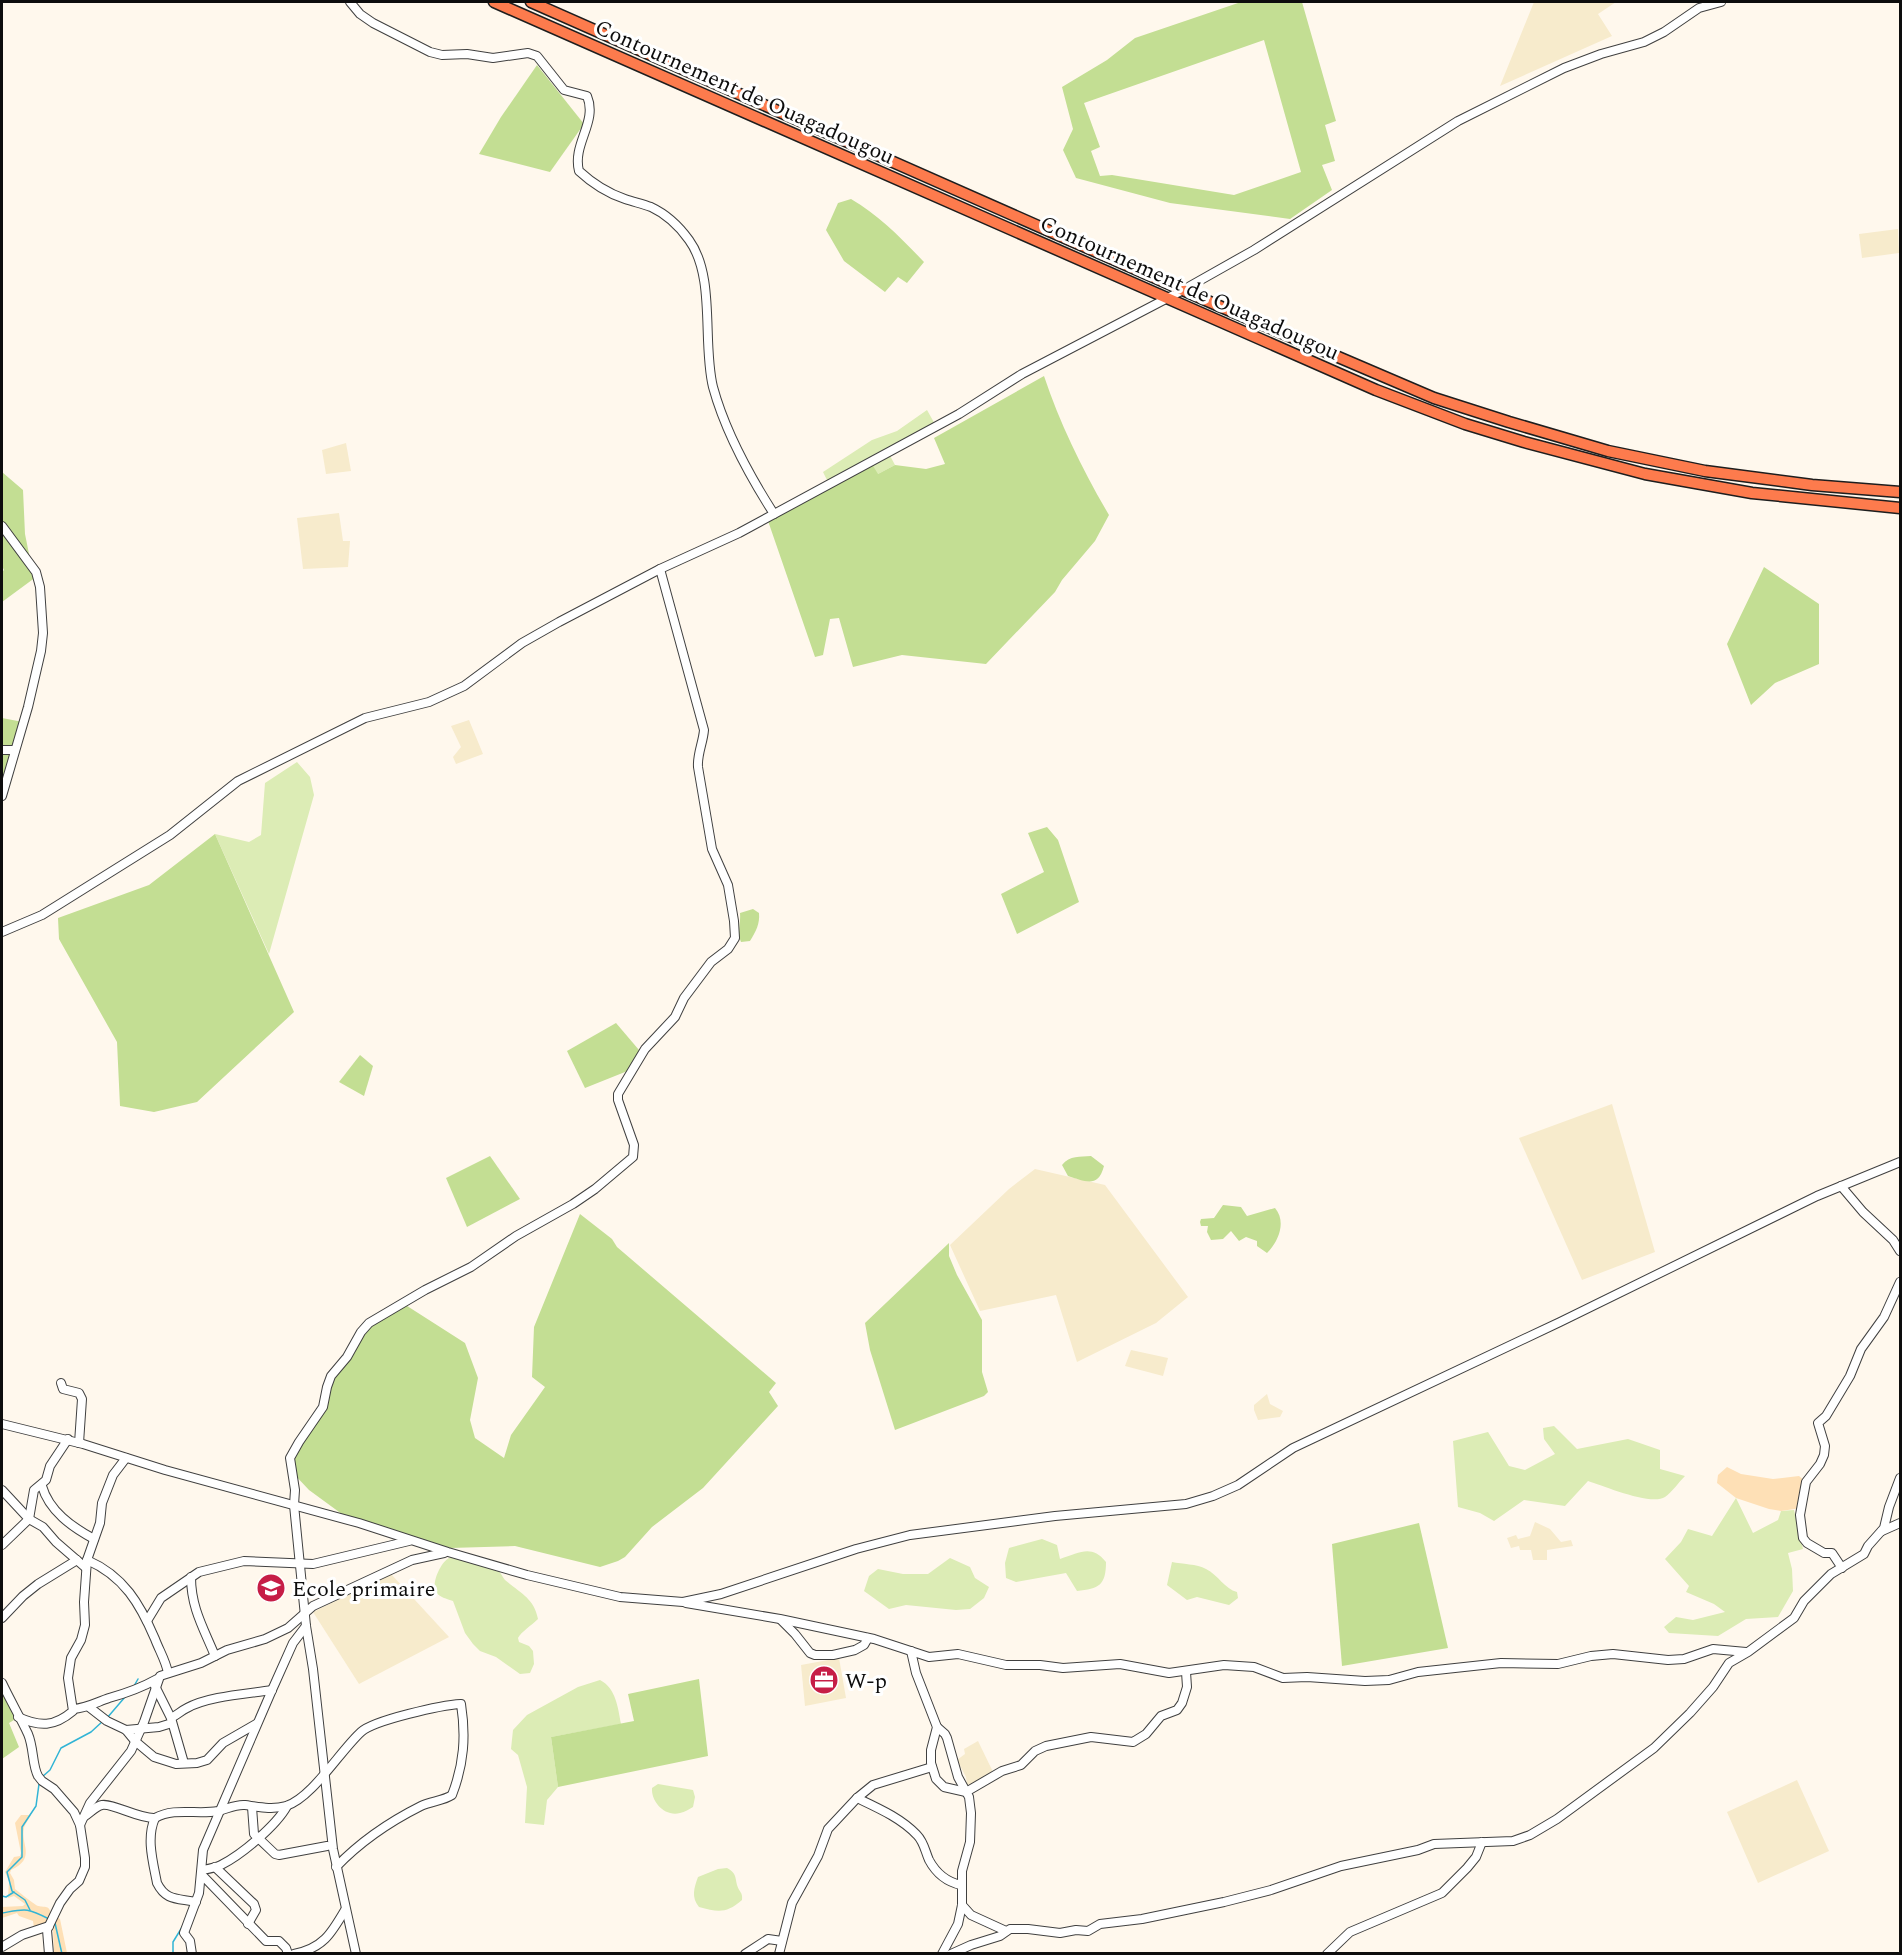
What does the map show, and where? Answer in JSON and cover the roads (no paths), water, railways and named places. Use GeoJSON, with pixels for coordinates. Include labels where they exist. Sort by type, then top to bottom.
{"type":"FeatureCollection","features":[{"type":"Feature","properties":{"kind":"highway","name":"Contournement de Ouagadougou"},"geometry":{"type":"LineString","coordinates":[[494,2],[1376,390],[1465,424],[1645,474],[1752,493],[1900,508]]}},
{"type":"Feature","properties":{"kind":"highway","name":"Contournement de Ouagadougou"},"geometry":{"type":"LineString","coordinates":[[531,2],[1434,398],[1608,451],[1705,471],[1812,485],[1900,492]]}},
{"type":"Feature","properties":{"kind":"street"},"geometry":{"type":"LineString","coordinates":[[350,2],[360,14],[373,23],[430,52],[442,55],[466,54],[493,58],[528,53],[537,56],[564,90],[568,93],[587,96],[591,108],[589,124],[579,150],[579,171],[602,189],[651,207],[667,217],[690,242],[699,260],[707,314],[709,364],[714,387],[746,466],[774,514]]}},
{"type":"Feature","properties":{"kind":"street"},"geometry":{"type":"LineString","coordinates":[[2,932],[42,915],[170,835],[238,781],[365,718],[429,702],[464,687],[522,643],[660,569],[774,514],[959,414],[1022,374],[1184,290],[1254,250],[1458,121],[1564,68],[1600,54],[1644,42],[1664,32],[1699,8],[1721,2]]}},
{"type":"Feature","properties":{"kind":"street"},"geometry":{"type":"LineString","coordinates":[[2,526],[36,572],[43,617],[41,651],[2,796]]}},
{"type":"Feature","properties":{"kind":"street"},"geometry":{"type":"LineString","coordinates":[[356,1953],[336,1867],[306,1626],[294,1505],[295,1491],[290,1458],[298,1442],[323,1407],[331,1376],[347,1357],[361,1332],[369,1323],[425,1290],[471,1267],[516,1236],[573,1204],[633,1157],[634,1145],[618,1094],[645,1049],[675,1017],[684,998],[711,962],[728,949],[735,939],[728,885],[712,849],[698,767],[697,758],[704,740],[704,730],[660,569]]}},
{"type":"Feature","properties":{"kind":"street"},"geometry":{"type":"LineString","coordinates":[[2,750],[15,750]]}},
{"type":"Feature","properties":{"kind":"street"},"geometry":{"type":"LineString","coordinates":[[684,1602],[721,1594],[856,1549],[910,1535],[1055,1516],[1185,1504],[1213,1496],[1238,1485],[1293,1448],[1560,1322],[1738,1233],[1900,1162]]}},
{"type":"Feature","properties":{"kind":"street"},"geometry":{"type":"LineString","coordinates":[[1841,1186],[1863,1212],[1893,1240],[1900,1251]]}},
{"type":"Feature","properties":{"kind":"street"},"geometry":{"type":"LineString","coordinates":[[1842,1568],[1832,1553],[1824,1553],[1803,1538],[1800,1515],[1806,1482],[1820,1464],[1825,1446],[1818,1422],[1826,1416],[1850,1376],[1861,1350],[1884,1317],[1900,1282]]}},
{"type":"Feature","properties":{"kind":"street"},"geometry":{"type":"LineString","coordinates":[[61,1383],[63,1389],[79,1393],[82,1399],[79,1443]]}},
{"type":"Feature","properties":{"kind":"street"},"geometry":{"type":"LineString","coordinates":[[2,1424],[68,1439],[165,1470],[359,1523],[448,1552],[600,1593],[620,1597],[684,1602],[780,1619],[868,1638],[929,1657],[958,1654],[1006,1665],[1063,1668],[1120,1664],[1169,1673],[1224,1665],[1254,1667],[1283,1678],[1307,1677],[1365,1681],[1389,1680],[1418,1671],[1501,1663],[1558,1664],[1591,1656],[1613,1654],[1668,1660],[1684,1659],[1713,1649],[1748,1652]]}},
{"type":"Feature","properties":{"kind":"street"},"geometry":{"type":"LineString","coordinates":[[2,1545],[29,1519],[34,1490],[42,1486],[46,1480],[50,1466],[68,1439]]}},
{"type":"Feature","properties":{"kind":"street"},"geometry":{"type":"LineString","coordinates":[[73,1709],[68,1678],[71,1658],[81,1640],[85,1625],[86,1564],[100,1523],[102,1503],[113,1475],[126,1458]]}},
{"type":"Feature","properties":{"kind":"street"},"geometry":{"type":"LineString","coordinates":[[951,1953],[1000,1936],[1006,1931],[1017,1929],[1060,1933],[1086,1931],[1100,1924],[1142,1919],[1224,1902],[1271,1890],[1341,1866],[1401,1854],[1434,1844],[1513,1841],[1530,1836],[1654,1748],[1713,1687],[1729,1663],[1794,1618],[1804,1601],[1816,1588],[1832,1574],[1864,1554],[1884,1528],[1900,1478]]}},
{"type":"Feature","properties":{"kind":"street"},"geometry":{"type":"LineString","coordinates":[[42,1486],[53,1509],[94,1539]]}},
{"type":"Feature","properties":{"kind":"street"},"geometry":{"type":"LineString","coordinates":[[2,1490],[29,1519],[44,1527],[56,1542],[77,1560],[103,1567],[136,1600],[168,1673]]}},
{"type":"Feature","properties":{"kind":"street"},"geometry":{"type":"LineString","coordinates":[[1881,1531],[1900,1523]]}},
{"type":"Feature","properties":{"kind":"street"},"geometry":{"type":"LineString","coordinates":[[147,1621],[159,1600],[199,1572],[244,1561],[320,1563],[411,1540]]}},
{"type":"Feature","properties":{"kind":"street"},"geometry":{"type":"LineString","coordinates":[[18,1717],[31,1723],[45,1725],[63,1718],[73,1709],[89,1707],[130,1693],[156,1682],[168,1673],[277,1633],[295,1623],[313,1606],[412,1560],[448,1552]]}},
{"type":"Feature","properties":{"kind":"street"},"geometry":{"type":"LineString","coordinates":[[2,1618],[38,1584],[77,1560]]}},
{"type":"Feature","properties":{"kind":"street"},"geometry":{"type":"LineString","coordinates":[[191,1577],[191,1592],[200,1625],[215,1656]]}},
{"type":"Feature","properties":{"kind":"street"},"geometry":{"type":"LineString","coordinates":[[780,1619],[810,1653],[815,1655],[832,1655],[855,1650],[864,1645],[868,1638]]}},
{"type":"Feature","properties":{"kind":"street"},"geometry":{"type":"LineString","coordinates":[[192,1953],[190,1941],[184,1933],[196,1902],[202,1873],[203,1850],[293,1643],[306,1626]]}},
{"type":"Feature","properties":{"kind":"street"},"geometry":{"type":"LineString","coordinates":[[911,1651],[916,1673],[937,1727],[945,1734],[958,1777],[966,1792],[971,1813],[970,1842],[961,1885],[962,1905],[955,1931],[942,1953]]}},
{"type":"Feature","properties":{"kind":"street"},"geometry":{"type":"LineString","coordinates":[[937,1727],[932,1750],[932,1767],[936,1779],[944,1787],[966,1792],[1002,1771],[1021,1765],[1035,1751],[1046,1746],[1091,1737],[1133,1742],[1146,1734],[1161,1716],[1177,1710],[1182,1703],[1186,1687],[1186,1672]]}},
{"type":"Feature","properties":{"kind":"street"},"geometry":{"type":"LineString","coordinates":[[156,1682],[172,1720],[184,1764]]}},
{"type":"Feature","properties":{"kind":"street"},"geometry":{"type":"LineString","coordinates":[[80,1825],[90,1803],[130,1751],[141,1728],[156,1682]]}},
{"type":"Feature","properties":{"kind":"street"},"geometry":{"type":"LineString","coordinates":[[2,1683],[29,1736],[35,1756],[35,1771],[72,1809],[80,1825],[85,1867],[79,1881],[60,1903],[47,1930],[49,1953]]}},
{"type":"Feature","properties":{"kind":"street"},"geometry":{"type":"LineString","coordinates":[[126,1730],[159,1727],[186,1708],[201,1703],[272,1690]]}},
{"type":"Feature","properties":{"kind":"street"},"geometry":{"type":"LineString","coordinates":[[85,1816],[98,1806],[106,1805],[146,1818],[155,1818],[164,1814],[222,1810],[238,1805],[257,1809],[287,1806],[297,1801],[325,1773],[363,1730],[396,1717],[462,1704],[465,1747],[453,1794],[422,1805],[378,1830],[360,1843],[336,1867]]}},
{"type":"Feature","properties":{"kind":"street"},"geometry":{"type":"LineString","coordinates":[[89,1707],[107,1721],[126,1730],[154,1757],[184,1764],[207,1760],[223,1743],[257,1724]]}},
{"type":"Feature","properties":{"kind":"street"},"geometry":{"type":"LineString","coordinates":[[778,1953],[792,1903],[819,1856],[828,1829],[857,1798],[873,1785],[932,1767]]}},
{"type":"Feature","properties":{"kind":"street"},"geometry":{"type":"LineString","coordinates":[[857,1798],[892,1816],[916,1834],[926,1848],[930,1861],[944,1878],[961,1885]]}},
{"type":"Feature","properties":{"kind":"street"},"geometry":{"type":"LineString","coordinates":[[202,1873],[222,1864],[258,1838],[280,1817],[287,1806]]}},
{"type":"Feature","properties":{"kind":"street"},"geometry":{"type":"LineString","coordinates":[[252,1807],[254,1834],[279,1855],[327,1846]]}},
{"type":"Feature","properties":{"kind":"street"},"geometry":{"type":"LineString","coordinates":[[155,1818],[150,1837],[157,1883],[168,1898],[196,1902]]}},
{"type":"Feature","properties":{"kind":"street"},"geometry":{"type":"LineString","coordinates":[[1327,1953],[1350,1932],[1442,1893],[1472,1863],[1482,1842]]}},
{"type":"Feature","properties":{"kind":"street"},"geometry":{"type":"LineString","coordinates":[[215,1867],[254,1904],[256,1910],[248,1924]]}},
{"type":"Feature","properties":{"kind":"street"},"geometry":{"type":"LineString","coordinates":[[202,1873],[266,1941],[281,1942],[288,1953]]}},
{"type":"Feature","properties":{"kind":"street"},"geometry":{"type":"LineString","coordinates":[[962,1905],[970,1915],[1006,1931]]}},
{"type":"Feature","properties":{"kind":"street"},"geometry":{"type":"LineString","coordinates":[[294,1953],[311,1950],[326,1940],[345,1910]]}},
{"type":"Feature","properties":{"kind":"street"},"geometry":{"type":"LineString","coordinates":[[2,1947],[22,1935],[49,1926]]}},
{"type":"Feature","properties":{"kind":"street"},"geometry":{"type":"LineString","coordinates":[[745,1953],[768,1939],[782,1941]]}},
{"type":"Feature","properties":{"kind":"waterway"},"geometry":{"type":"LineString","coordinates":[[134,1686],[138,1679]]}},
{"type":"Feature","properties":{"kind":"waterway"},"geometry":{"type":"LineString","coordinates":[[107,1718],[125,1697]]}},
{"type":"Feature","properties":{"kind":"waterway"},"geometry":{"type":"LineString","coordinates":[[42,1777],[50,1770],[61,1748],[91,1732],[103,1721]]}},
{"type":"Feature","properties":{"kind":"waterway"},"geometry":{"type":"LineString","coordinates":[[30,1910],[25,1900],[12,1891],[7,1872],[22,1857],[22,1827],[36,1806],[39,1784]]}},
{"type":"Feature","properties":{"kind":"waterway"},"geometry":{"type":"LineString","coordinates":[[2,1885],[2,1890]]}},
{"type":"Feature","properties":{"kind":"waterway"},"geometry":{"type":"LineString","coordinates":[[2,1896],[6,1897],[14,1892]]}},
{"type":"Feature","properties":{"kind":"waterway"},"geometry":{"type":"LineString","coordinates":[[2,1913],[26,1910],[49,1919]]}},
{"type":"Feature","properties":{"kind":"waterway"},"geometry":{"type":"LineString","coordinates":[[55,1923],[62,1954]]}},
{"type":"Feature","properties":{"kind":"waterway"},"geometry":{"type":"LineString","coordinates":[[173,1954],[173,1942],[184,1924]]}},
{"type":"Feature","properties":{"kind":"place","name":"Ecole primaire"},"geometry":{"type":"Point","coordinates":[271,1588]}},
{"type":"Feature","properties":{"kind":"place","name":"W-p"},"geometry":{"type":"Point","coordinates":[824,1680]}}]}
